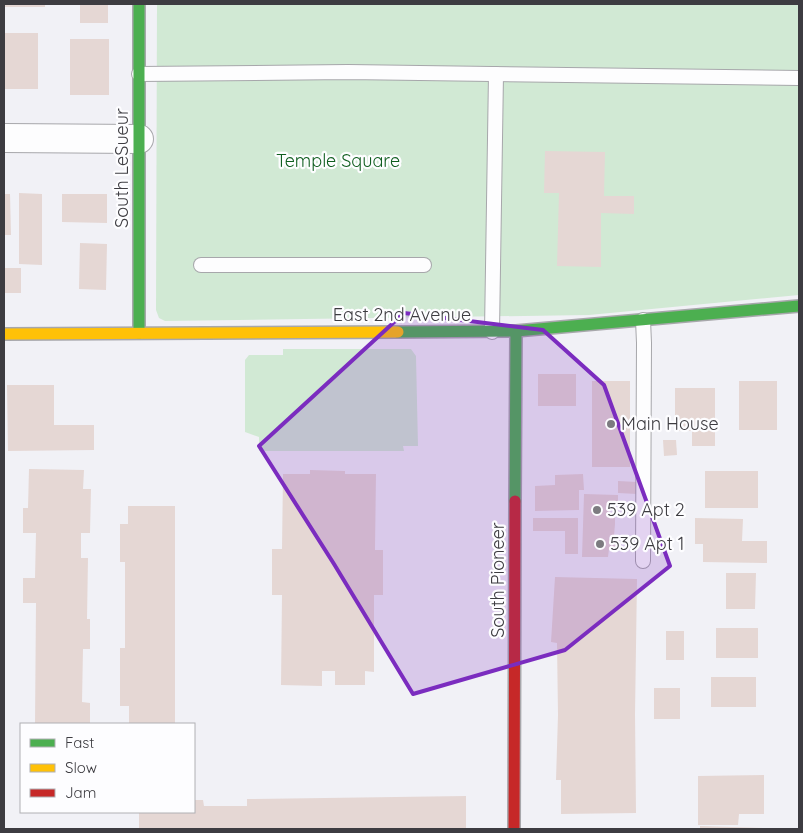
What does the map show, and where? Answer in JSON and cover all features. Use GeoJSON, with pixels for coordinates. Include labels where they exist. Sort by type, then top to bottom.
{"type":"FeatureCollection","features":[{"type":"Feature","properties":{"kind":"street","name":"South LeSueur"},"geometry":{"type":"LineString","coordinates":[[139,4],[139,333]]}},
{"type":"Feature","properties":{"kind":"street"},"geometry":{"type":"LineString","coordinates":[[4,138],[139,139]]}},
{"type":"Feature","properties":{"kind":"street","name":"East 2nd Avenue"},"geometry":{"type":"LineString","coordinates":[[4,334],[492,332],[799,306]]}},
{"type":"Feature","properties":{"kind":"street","name":"South Pioneer"},"geometry":{"type":"LineString","coordinates":[[514,829],[516,331]]}},
{"type":"Feature","properties":{"kind":"lane"},"geometry":{"type":"LineString","coordinates":[[139,74],[348,72],[799,78]]}},
{"type":"Feature","properties":{"kind":"lane"},"geometry":{"type":"LineString","coordinates":[[492,332],[496,74]]}},
{"type":"Feature","properties":{"kind":"lane"},"geometry":{"type":"LineString","coordinates":[[201,266],[424,265]]}},
{"type":"Feature","properties":{"kind":"lane"},"geometry":{"type":"LineString","coordinates":[[643,320],[643,561]]}},
{"type":"Feature","properties":{"kind":"highlighted area"},"geometry":{"type":"Polygon","coordinates":[[[404,313],[543,330],[604,385],[670,566],[565,650],[413,694],[259,446],[404,313]]]}},
{"type":"Feature","properties":{"kind":"green space","name":"Temple Square"},"geometry":{"type":"Polygon","coordinates":[[[157,4],[799,4],[799,295],[589,315],[165,321],[159,318],[156,310],[157,4]]]}},
{"type":"Feature","properties":{"kind":"green space"},"geometry":{"type":"Polygon","coordinates":[[[283,349],[411,349],[416,356],[418,446],[403,446],[404,451],[259,451],[259,437],[245,432],[245,360],[249,355],[283,355],[283,349]]]}},
{"type":"Feature","properties":{"kind":"building"},"geometry":{"type":"Polygon","coordinates":[[[4,4],[45,4],[45,7],[4,7],[4,4]]]}},
{"type":"Feature","properties":{"kind":"building"},"geometry":{"type":"Polygon","coordinates":[[[80,4],[108,4],[108,23],[80,23],[80,4]]]}},
{"type":"Feature","properties":{"kind":"building"},"geometry":{"type":"Polygon","coordinates":[[[4,33],[38,33],[38,89],[4,89],[4,33]]]}},
{"type":"Feature","properties":{"kind":"building"},"geometry":{"type":"Polygon","coordinates":[[[70,39],[109,39],[109,95],[70,95],[70,39]]]}},
{"type":"Feature","properties":{"kind":"building"},"geometry":{"type":"Polygon","coordinates":[[[545,151],[605,152],[604,196],[634,196],[634,214],[601,213],[601,267],[557,266],[559,193],[544,193],[545,151]]]}},
{"type":"Feature","properties":{"kind":"building"},"geometry":{"type":"Polygon","coordinates":[[[19,193],[42,194],[42,265],[19,264],[19,193]]]}},
{"type":"Feature","properties":{"kind":"building"},"geometry":{"type":"Polygon","coordinates":[[[4,194],[10,194],[11,235],[4,235],[4,194]]]}},
{"type":"Feature","properties":{"kind":"building"},"geometry":{"type":"Polygon","coordinates":[[[62,194],[107,194],[107,223],[62,222],[62,194]]]}},
{"type":"Feature","properties":{"kind":"building"},"geometry":{"type":"Polygon","coordinates":[[[80,243],[107,244],[106,290],[79,289],[80,243]]]}},
{"type":"Feature","properties":{"kind":"building"},"geometry":{"type":"Polygon","coordinates":[[[4,268],[21,268],[21,293],[4,293],[4,268]]]}},
{"type":"Feature","properties":{"kind":"building"},"geometry":{"type":"Polygon","coordinates":[[[538,374],[576,374],[576,406],[538,406],[538,374]]]}},
{"type":"Feature","properties":{"kind":"building","name":"Main House"},"geometry":{"type":"Polygon","coordinates":[[[592,381],[630,381],[630,467],[592,467],[592,381]]]}},
{"type":"Feature","properties":{"kind":"building"},"geometry":{"type":"Polygon","coordinates":[[[739,381],[777,381],[777,430],[739,430],[739,381]]]}},
{"type":"Feature","properties":{"kind":"building"},"geometry":{"type":"Polygon","coordinates":[[[7,385],[54,385],[54,425],[94,425],[94,450],[8,451],[7,385]]]}},
{"type":"Feature","properties":{"kind":"building"},"geometry":{"type":"Polygon","coordinates":[[[675,388],[715,388],[715,446],[692,446],[692,431],[675,431],[675,388]]]}},
{"type":"Feature","properties":{"kind":"building"},"geometry":{"type":"Polygon","coordinates":[[[663,440],[676,440],[677,455],[664,456],[663,440]]]}},
{"type":"Feature","properties":{"kind":"building"},"geometry":{"type":"Polygon","coordinates":[[[29,469],[84,470],[83,489],[91,489],[90,533],[81,533],[81,558],[88,558],[87,619],[90,619],[90,649],[83,649],[82,702],[90,703],[90,723],[35,723],[36,603],[23,603],[23,578],[35,578],[36,533],[23,533],[23,508],[28,508],[29,469]]]}},
{"type":"Feature","properties":{"kind":"building"},"geometry":{"type":"Polygon","coordinates":[[[310,470],[345,471],[345,474],[376,474],[375,550],[383,550],[383,595],[374,595],[374,672],[365,671],[365,685],[335,685],[335,671],[322,671],[322,686],[281,685],[282,595],[272,595],[272,549],[282,549],[283,474],[310,474],[310,470]]]}},
{"type":"Feature","properties":{"kind":"building"},"geometry":{"type":"Polygon","coordinates":[[[705,471],[758,471],[758,508],[705,508],[705,471]]]}},
{"type":"Feature","properties":{"kind":"building"},"geometry":{"type":"Polygon","coordinates":[[[583,474],[584,490],[579,490],[579,510],[535,511],[535,486],[555,485],[555,475],[583,474]]]}},
{"type":"Feature","properties":{"kind":"building"},"geometry":{"type":"Polygon","coordinates":[[[618,481],[637,482],[637,494],[618,493],[618,481]]]}},
{"type":"Feature","properties":{"kind":"building"},"geometry":{"type":"Polygon","coordinates":[[[584,494],[618,495],[618,505],[610,505],[609,515],[615,515],[614,536],[610,535],[609,539],[618,539],[617,549],[609,549],[608,557],[582,557],[584,494]]]}},
{"type":"Feature","properties":{"kind":"building"},"geometry":{"type":"Polygon","coordinates":[[[128,506],[175,506],[175,723],[129,723],[129,706],[120,706],[120,648],[125,648],[125,562],[120,562],[120,524],[128,524],[128,506]]]}},
{"type":"Feature","properties":{"kind":"building"},"geometry":{"type":"Polygon","coordinates":[[[533,518],[578,518],[578,554],[565,554],[565,531],[533,531],[533,518]]]}},
{"type":"Feature","properties":{"kind":"building"},"geometry":{"type":"Polygon","coordinates":[[[695,518],[743,519],[742,541],[767,541],[767,563],[703,562],[703,544],[695,544],[695,518]]]}},
{"type":"Feature","properties":{"kind":"building"},"geometry":{"type":"Polygon","coordinates":[[[726,573],[756,573],[755,609],[726,609],[726,573]]]}},
{"type":"Feature","properties":{"kind":"building"},"geometry":{"type":"Polygon","coordinates":[[[555,577],[637,579],[636,813],[561,814],[561,780],[556,780],[558,715],[557,643],[551,642],[555,577]]]}},
{"type":"Feature","properties":{"kind":"building"},"geometry":{"type":"Polygon","coordinates":[[[716,628],[758,628],[758,658],[716,658],[716,628]]]}},
{"type":"Feature","properties":{"kind":"building"},"geometry":{"type":"Polygon","coordinates":[[[666,631],[684,631],[684,660],[666,660],[666,631]]]}},
{"type":"Feature","properties":{"kind":"building"},"geometry":{"type":"Polygon","coordinates":[[[711,677],[756,677],[756,707],[711,707],[711,677]]]}},
{"type":"Feature","properties":{"kind":"building"},"geometry":{"type":"Polygon","coordinates":[[[654,688],[680,688],[680,719],[654,719],[654,688]]]}},
{"type":"Feature","properties":{"kind":"building"},"geometry":{"type":"Polygon","coordinates":[[[764,775],[764,814],[739,814],[738,825],[698,825],[698,776],[764,775]]]}},
{"type":"Feature","properties":{"kind":"building"},"geometry":{"type":"Polygon","coordinates":[[[466,796],[466,829],[139,829],[139,813],[195,813],[195,800],[203,800],[204,806],[247,806],[247,799],[466,796]]]}},
{"type":"Feature","properties":{"kind":"building"},"geometry":{"type":"Polygon","coordinates":[[[700,826],[763,828],[763,829],[700,829],[700,826]]]}},
{"type":"Feature","properties":{"kind":"traffic: fast"},"geometry":{"type":"LineString","coordinates":[[139,4],[139,333]]}},
{"type":"Feature","properties":{"kind":"traffic: fast"},"geometry":{"type":"LineString","coordinates":[[398,332],[516,331],[799,306]]}},
{"type":"Feature","properties":{"kind":"traffic: fast"},"geometry":{"type":"LineString","coordinates":[[515,501],[516,331]]}},
{"type":"Feature","properties":{"kind":"traffic: slow"},"geometry":{"type":"LineString","coordinates":[[4,334],[398,332]]}},
{"type":"Feature","properties":{"kind":"traffic: jam"},"geometry":{"type":"LineString","coordinates":[[514,829],[515,501]]}},
{"type":"Feature","properties":{"kind":"place","name":"Main House"},"geometry":{"type":"Point","coordinates":[611,424]}},
{"type":"Feature","properties":{"kind":"place","name":"539 Apt 2"},"geometry":{"type":"Point","coordinates":[597,510]}},
{"type":"Feature","properties":{"kind":"place","name":"539 Apt 1"},"geometry":{"type":"Point","coordinates":[600,544]}}]}
